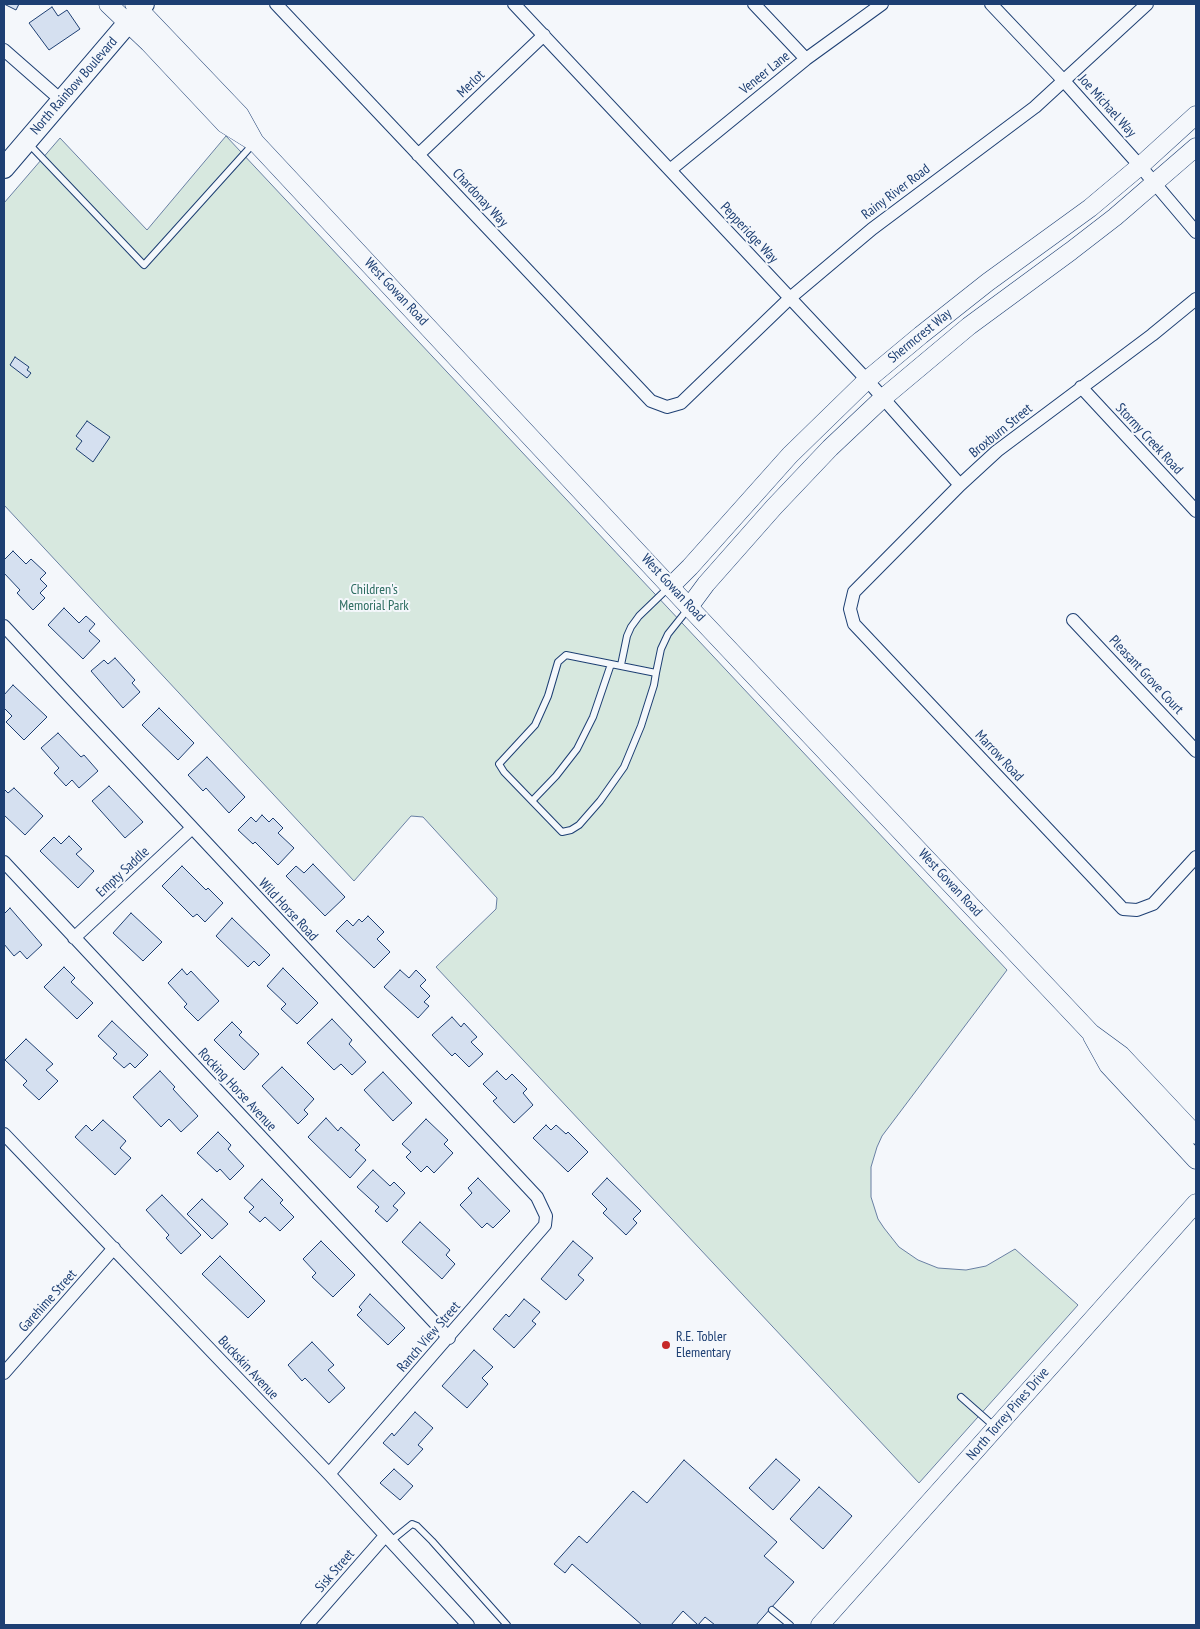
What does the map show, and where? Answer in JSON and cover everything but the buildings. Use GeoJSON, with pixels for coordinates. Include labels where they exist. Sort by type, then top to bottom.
{"type":"FeatureCollection","features":[{"type":"Feature","properties":{"kind":"main road","name":"North Rainbow Boulevard"},"geometry":{"type":"LineString","coordinates":[[4,168],[136,10]]}},
{"type":"Feature","properties":{"kind":"street","name":"West Gowan Road"},"geometry":{"type":"LineString","coordinates":[[108,4],[136,10],[240,115],[255,142],[689,607],[1091,1033],[1121,1055],[1196,1135]]}},
{"type":"Feature","properties":{"kind":"street","name":"Chardonay Way"},"geometry":{"type":"LineString","coordinates":[[276,4],[651,401],[666,407]]}},
{"type":"Feature","properties":{"kind":"street","name":"Pepperidge Way"},"geometry":{"type":"LineString","coordinates":[[514,4],[867,380],[960,485]]}},
{"type":"Feature","properties":{"kind":"street"},"geometry":{"type":"LineString","coordinates":[[754,4],[806,59]]}},
{"type":"Feature","properties":{"kind":"street","name":"Veneer Lane"},"geometry":{"type":"LineString","coordinates":[[670,170],[806,59],[882,4]]}},
{"type":"Feature","properties":{"kind":"street","name":"Joe Michael Way"},"geometry":{"type":"LineString","coordinates":[[991,4],[1064,81],[1196,232]]}},
{"type":"Feature","properties":{"kind":"street","name":"Rainy River Road"},"geometry":{"type":"LineString","coordinates":[[666,407],[680,403],[790,298],[872,229],[1035,107],[1147,4]]}},
{"type":"Feature","properties":{"kind":"street","name":"Merlot"},"geometry":{"type":"LineString","coordinates":[[418,155],[544,35]]}},
{"type":"Feature","properties":{"kind":"street"},"geometry":{"type":"LineString","coordinates":[[4,50],[61,100]]}},
{"type":"Feature","properties":{"kind":"street","name":"Shermcrest Way"},"geometry":{"type":"LineString","coordinates":[[670,586],[690,567],[790,455],[867,380],[952,310],[1083,213],[1140,166],[1196,115]]}},
{"type":"Feature","properties":{"kind":"street","name":"Shermcrest Way"},"geometry":{"type":"LineString","coordinates":[[689,607],[706,584],[774,507],[830,448],[883,398],[969,326],[1071,251],[1196,147]]}},
{"type":"Feature","properties":{"kind":"street","name":"Broxburn Street"},"geometry":{"type":"LineString","coordinates":[[850,610],[854,592],[960,485],[997,451],[1152,335],[1196,299]]}},
{"type":"Feature","properties":{"kind":"street","name":"Stormy Creek Road"},"geometry":{"type":"LineString","coordinates":[[1081,387],[1196,512]]}},
{"type":"Feature","properties":{"kind":"street","name":"Marrow Road"},"geometry":{"type":"LineString","coordinates":[[850,610],[854,624],[1123,909],[1137,910],[1153,904],[1196,857]]}},
{"type":"Feature","properties":{"kind":"street","name":"Pleasant Grove Court"},"geometry":{"type":"LineString","coordinates":[[1074,620],[1196,751]]}},
{"type":"Feature","properties":{"kind":"street","name":"Wild Horse Road"},"geometry":{"type":"LineString","coordinates":[[4,626],[537,1197],[546,1216]]}},
{"type":"Feature","properties":{"kind":"street","name":"Empty Saddle"},"geometry":{"type":"LineString","coordinates":[[74,938],[192,828]]}},
{"type":"Feature","properties":{"kind":"street","name":"Rocking Horse Avenue"},"geometry":{"type":"LineString","coordinates":[[4,862],[449,1338]]}},
{"type":"Feature","properties":{"kind":"street","name":"West Gowan Road"},"geometry":{"type":"LineString","coordinates":[[1091,1033],[1108,1065],[1196,1160]]}},
{"type":"Feature","properties":{"kind":"street","name":"Buckskin Avenue"},"geometry":{"type":"LineString","coordinates":[[4,1134],[329,1474],[468,1625]]}},
{"type":"Feature","properties":{"kind":"street","name":"North Torrey Pines Drive"},"geometry":{"type":"LineString","coordinates":[[820,1625],[1196,1203]]}},
{"type":"Feature","properties":{"kind":"street","name":"Ranch View Street"},"geometry":{"type":"LineString","coordinates":[[329,1474],[449,1338],[545,1225],[546,1216]]}},
{"type":"Feature","properties":{"kind":"street","name":"Garehime Street"},"geometry":{"type":"LineString","coordinates":[[4,1373],[114,1248]]}},
{"type":"Feature","properties":{"kind":"street","name":"Sisk Street"},"geometry":{"type":"LineString","coordinates":[[307,1625],[388,1539]]}},
{"type":"Feature","properties":{"kind":"lane"},"geometry":{"type":"LineString","coordinates":[[26,141],[144,265],[255,142]]}},
{"type":"Feature","properties":{"kind":"lane"},"geometry":{"type":"LineString","coordinates":[[621,665],[627,636],[631,627],[639,616],[670,586]]}},
{"type":"Feature","properties":{"kind":"lane"},"geometry":{"type":"LineString","coordinates":[[656,673],[566,655],[558,662],[548,696],[535,725],[499,764],[504,772],[562,832],[571,830],[579,825],[600,801],[624,767],[642,726],[656,673],[661,649],[668,634],[689,607]]}},
{"type":"Feature","properties":{"kind":"lane"},"geometry":{"type":"LineString","coordinates":[[532,801],[556,776],[577,749],[594,717],[611,664]]}},
{"type":"Feature","properties":{"kind":"lane"},"geometry":{"type":"LineString","coordinates":[[961,1397],[996,1428]]}},
{"type":"Feature","properties":{"kind":"lane"},"geometry":{"type":"LineString","coordinates":[[388,1539],[412,1524],[417,1526],[507,1625]]}},
{"type":"Feature","properties":{"kind":"lane"},"geometry":{"type":"LineString","coordinates":[[772,1610],[790,1625]]}},
{"type":"Feature","properties":{"kind":"green space","name":"Children's Memorial Park"},"geometry":{"type":"Polygon","coordinates":[[[226,136],[1007,970],[882,1136],[871,1167],[871,1197],[878,1219],[884,1228],[899,1247],[918,1260],[938,1268],[966,1270],[986,1266],[1015,1249],[1078,1305],[919,1483],[436,967],[496,909],[497,898],[423,817],[411,816],[354,881],[4,505],[4,203],[60,138],[147,230],[226,136]]]}},
{"type":"Feature","properties":{"kind":"place","name":"R.E. Tobler Elementary"},"geometry":{"type":"Point","coordinates":[666,1345]}}]}
